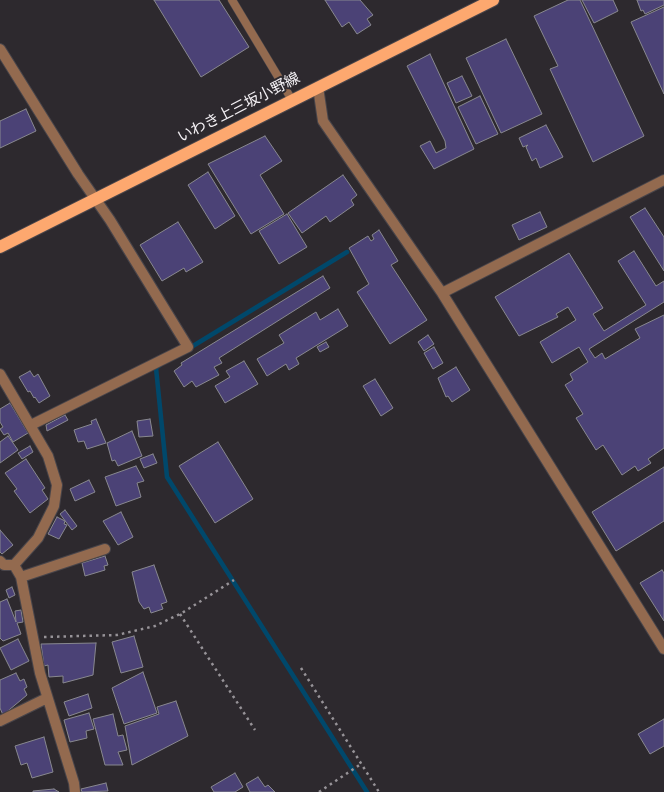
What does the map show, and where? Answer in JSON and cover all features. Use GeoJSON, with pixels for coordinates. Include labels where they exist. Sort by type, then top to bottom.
{"type":"FeatureCollection","features":[{"type":"Feature","properties":{"kind":"main road","name":"いわき上三坂小野線"},"geometry":{"type":"LineString","coordinates":[[0,247],[493,0]]}},
{"type":"Feature","properties":{"kind":"street"},"geometry":{"type":"LineString","coordinates":[[0,49],[78,174],[96,198],[188,347],[31,425]]}},
{"type":"Feature","properties":{"kind":"street"},"geometry":{"type":"LineString","coordinates":[[318,86],[323,121],[442,293],[664,648]]}},
{"type":"Feature","properties":{"kind":"street"},"geometry":{"type":"LineString","coordinates":[[442,293],[664,180]]}},
{"type":"Feature","properties":{"kind":"street"},"geometry":{"type":"LineString","coordinates":[[0,374],[48,456],[58,485],[54,506],[38,538],[5,565],[21,577],[47,698],[74,783],[75,792]]}},
{"type":"Feature","properties":{"kind":"street"},"geometry":{"type":"LineString","coordinates":[[21,577],[105,549]]}},
{"type":"Feature","properties":{"kind":"street"},"geometry":{"type":"LineString","coordinates":[[0,720],[47,698]]}},
{"type":"Feature","properties":{"kind":"lane"},"geometry":{"type":"LineString","coordinates":[[232,0],[292,100]]}},
{"type":"Feature","properties":{"kind":"path"},"geometry":{"type":"LineString","coordinates":[[33,637],[126,633],[155,626],[180,614],[234,580]]}},
{"type":"Feature","properties":{"kind":"path"},"geometry":{"type":"LineString","coordinates":[[180,614],[255,730]]}},
{"type":"Feature","properties":{"kind":"path"},"geometry":{"type":"LineString","coordinates":[[301,668],[379,792]]}},
{"type":"Feature","properties":{"kind":"path"},"geometry":{"type":"LineString","coordinates":[[320,792],[361,764]]}},
{"type":"Feature","properties":{"kind":"building"},"geometry":{"type":"Polygon","coordinates":[[[154,0],[219,0],[249,47],[201,77],[154,0]]]}},
{"type":"Feature","properties":{"kind":"building"},"geometry":{"type":"Polygon","coordinates":[[[325,0],[360,0],[373,15],[367,19],[371,25],[357,34],[349,22],[342,27],[325,0]]]}},
{"type":"Feature","properties":{"kind":"building"},"geometry":{"type":"Polygon","coordinates":[[[568,0],[580,0],[644,136],[593,162],[550,69],[558,66],[534,16],[568,0]]]}},
{"type":"Feature","properties":{"kind":"building"},"geometry":{"type":"Polygon","coordinates":[[[582,0],[613,0],[618,11],[594,23],[582,0]]]}},
{"type":"Feature","properties":{"kind":"building"},"geometry":{"type":"Polygon","coordinates":[[[637,0],[664,0],[664,5],[645,14],[643,10],[641,11],[637,0]]]}},
{"type":"Feature","properties":{"kind":"building"},"geometry":{"type":"Polygon","coordinates":[[[664,7],[664,94],[631,22],[664,7]]]}},
{"type":"Feature","properties":{"kind":"building"},"geometry":{"type":"Polygon","coordinates":[[[506,39],[542,114],[501,133],[466,58],[506,39]]]}},
{"type":"Feature","properties":{"kind":"building"},"geometry":{"type":"Polygon","coordinates":[[[430,54],[474,149],[434,169],[420,146],[430,141],[436,153],[446,148],[445,141],[407,66],[430,54]]]}},
{"type":"Feature","properties":{"kind":"building"},"geometry":{"type":"Polygon","coordinates":[[[462,76],[472,96],[456,103],[447,83],[462,76]]]}},
{"type":"Feature","properties":{"kind":"building"},"geometry":{"type":"Polygon","coordinates":[[[480,96],[498,134],[476,144],[458,107],[480,96]]]}},
{"type":"Feature","properties":{"kind":"building"},"geometry":{"type":"Polygon","coordinates":[[[26,109],[36,131],[0,148],[0,121],[26,109]]]}},
{"type":"Feature","properties":{"kind":"building"},"geometry":{"type":"Polygon","coordinates":[[[546,125],[563,157],[540,168],[536,158],[532,161],[526,147],[528,145],[523,147],[519,138],[546,125]]]}},
{"type":"Feature","properties":{"kind":"building"},"geometry":{"type":"Polygon","coordinates":[[[265,136],[282,161],[260,175],[284,214],[251,234],[208,164],[265,136]]]}},
{"type":"Feature","properties":{"kind":"building"},"geometry":{"type":"Polygon","coordinates":[[[208,172],[235,216],[215,229],[188,185],[208,172]]]}},
{"type":"Feature","properties":{"kind":"building"},"geometry":{"type":"Polygon","coordinates":[[[343,175],[357,195],[351,200],[354,205],[330,222],[326,216],[302,233],[288,213],[343,175]]]}},
{"type":"Feature","properties":{"kind":"building"},"geometry":{"type":"Polygon","coordinates":[[[645,208],[664,237],[664,271],[630,217],[645,208]]]}},
{"type":"Feature","properties":{"kind":"building"},"geometry":{"type":"Polygon","coordinates":[[[540,212],[547,227],[519,240],[512,225],[540,212]]]}},
{"type":"Feature","properties":{"kind":"building"},"geometry":{"type":"Polygon","coordinates":[[[287,214],[307,247],[279,264],[259,231],[287,214]]]}},
{"type":"Feature","properties":{"kind":"building"},"geometry":{"type":"Polygon","coordinates":[[[178,222],[203,262],[186,272],[184,268],[162,281],[140,245],[178,222]]]}},
{"type":"Feature","properties":{"kind":"building"},"geometry":{"type":"Polygon","coordinates":[[[379,230],[398,261],[391,265],[427,320],[390,344],[357,292],[369,284],[349,248],[368,236],[371,241],[374,239],[372,235],[379,230]]]}},
{"type":"Feature","properties":{"kind":"building"},"geometry":{"type":"Polygon","coordinates":[[[634,251],[656,286],[664,281],[664,302],[589,349],[595,358],[602,353],[605,359],[640,338],[635,329],[664,315],[664,448],[648,459],[651,463],[638,471],[635,466],[622,475],[603,445],[596,450],[576,418],[583,414],[565,385],[573,380],[570,374],[588,362],[579,347],[552,363],[540,342],[576,320],[568,307],[556,314],[558,317],[519,336],[495,297],[569,253],[603,308],[593,314],[604,331],[646,305],[618,261],[634,251]]]}},
{"type":"Feature","properties":{"kind":"building"},"geometry":{"type":"Polygon","coordinates":[[[323,276],[330,288],[219,358],[222,363],[214,367],[219,375],[196,387],[192,381],[184,387],[174,371],[182,365],[181,363],[323,276]]]}},
{"type":"Feature","properties":{"kind":"building"},"geometry":{"type":"Polygon","coordinates":[[[338,309],[348,326],[296,358],[299,364],[289,370],[286,364],[267,376],[257,359],[284,343],[279,335],[316,312],[320,320],[338,309]]]}},
{"type":"Feature","properties":{"kind":"building"},"geometry":{"type":"Polygon","coordinates":[[[428,335],[434,344],[424,351],[418,342],[428,335]]]}},
{"type":"Feature","properties":{"kind":"building"},"geometry":{"type":"Polygon","coordinates":[[[326,342],[329,347],[320,352],[317,347],[326,342]]]}},
{"type":"Feature","properties":{"kind":"building"},"geometry":{"type":"Polygon","coordinates":[[[434,347],[443,363],[433,369],[424,353],[434,347]]]}},
{"type":"Feature","properties":{"kind":"building"},"geometry":{"type":"Polygon","coordinates":[[[244,361],[258,384],[225,403],[215,386],[230,377],[226,371],[244,361]]]}},
{"type":"Feature","properties":{"kind":"building"},"geometry":{"type":"Polygon","coordinates":[[[456,367],[470,390],[452,402],[448,396],[446,397],[438,378],[456,367]]]}},
{"type":"Feature","properties":{"kind":"building"},"geometry":{"type":"Polygon","coordinates":[[[30,371],[34,377],[38,374],[50,396],[39,403],[30,391],[28,392],[19,377],[30,371]]]}},
{"type":"Feature","properties":{"kind":"building"},"geometry":{"type":"Polygon","coordinates":[[[375,379],[393,408],[381,416],[363,386],[375,379]]]}},
{"type":"Feature","properties":{"kind":"building"},"geometry":{"type":"Polygon","coordinates":[[[10,403],[28,433],[13,442],[8,433],[4,435],[0,429],[3,427],[0,422],[0,409],[10,403]]]}},
{"type":"Feature","properties":{"kind":"building"},"geometry":{"type":"Polygon","coordinates":[[[65,415],[68,420],[47,431],[46,425],[65,415]]]}},
{"type":"Feature","properties":{"kind":"building"},"geometry":{"type":"Polygon","coordinates":[[[96,419],[106,443],[87,449],[84,441],[78,442],[74,430],[92,424],[91,421],[96,419]]]}},
{"type":"Feature","properties":{"kind":"building"},"geometry":{"type":"Polygon","coordinates":[[[150,419],[153,436],[139,437],[137,421],[150,419]]]}},
{"type":"Feature","properties":{"kind":"building"},"geometry":{"type":"Polygon","coordinates":[[[132,431],[142,456],[118,466],[115,460],[112,461],[107,443],[132,431]]]}},
{"type":"Feature","properties":{"kind":"building"},"geometry":{"type":"Polygon","coordinates":[[[8,436],[18,450],[0,463],[0,442],[8,436]]]}},
{"type":"Feature","properties":{"kind":"building"},"geometry":{"type":"Polygon","coordinates":[[[218,442],[253,499],[215,523],[179,466],[218,442]]]}},
{"type":"Feature","properties":{"kind":"building"},"geometry":{"type":"Polygon","coordinates":[[[30,446],[33,452],[22,459],[18,453],[30,446]]]}},
{"type":"Feature","properties":{"kind":"building"},"geometry":{"type":"Polygon","coordinates":[[[153,454],[157,463],[144,468],[140,459],[153,454]]]}},
{"type":"Feature","properties":{"kind":"building"},"geometry":{"type":"Polygon","coordinates":[[[26,459],[45,488],[42,490],[48,499],[30,513],[14,491],[17,489],[5,473],[26,459]]]}},
{"type":"Feature","properties":{"kind":"building"},"geometry":{"type":"Polygon","coordinates":[[[136,466],[144,481],[137,483],[141,497],[116,506],[105,477],[136,466]]]}},
{"type":"Feature","properties":{"kind":"building"},"geometry":{"type":"Polygon","coordinates":[[[664,467],[664,521],[616,551],[592,512],[664,467]]]}},
{"type":"Feature","properties":{"kind":"building"},"geometry":{"type":"Polygon","coordinates":[[[89,480],[95,492],[75,501],[70,489],[89,480]]]}},
{"type":"Feature","properties":{"kind":"building"},"geometry":{"type":"Polygon","coordinates":[[[65,510],[77,526],[72,530],[60,514],[65,510]]]}},
{"type":"Feature","properties":{"kind":"building"},"geometry":{"type":"Polygon","coordinates":[[[121,512],[133,537],[118,545],[103,521],[121,512]]]}},
{"type":"Feature","properties":{"kind":"building"},"geometry":{"type":"Polygon","coordinates":[[[57,517],[65,521],[64,524],[67,525],[59,539],[48,534],[57,517]]]}},
{"type":"Feature","properties":{"kind":"building"},"geometry":{"type":"Polygon","coordinates":[[[0,530],[13,545],[2,554],[0,552],[0,530]]]}},
{"type":"Feature","properties":{"kind":"building"},"geometry":{"type":"Polygon","coordinates":[[[105,556],[108,565],[104,566],[105,570],[85,576],[82,563],[105,556]]]}},
{"type":"Feature","properties":{"kind":"building"},"geometry":{"type":"Polygon","coordinates":[[[154,565],[167,602],[161,604],[163,609],[151,613],[149,607],[144,609],[139,602],[132,572],[154,565]]]}},
{"type":"Feature","properties":{"kind":"building"},"geometry":{"type":"Polygon","coordinates":[[[662,570],[664,573],[664,621],[640,583],[662,570]]]}},
{"type":"Feature","properties":{"kind":"building"},"geometry":{"type":"Polygon","coordinates":[[[12,587],[15,595],[9,598],[6,590],[12,587]]]}},
{"type":"Feature","properties":{"kind":"building"},"geometry":{"type":"Polygon","coordinates":[[[7,599],[16,622],[15,611],[21,610],[23,622],[17,623],[21,634],[3,641],[0,638],[0,602],[7,599]]]}},
{"type":"Feature","properties":{"kind":"building"},"geometry":{"type":"Polygon","coordinates":[[[134,636],[143,667],[121,673],[112,642],[134,636]]]}},
{"type":"Feature","properties":{"kind":"building"},"geometry":{"type":"Polygon","coordinates":[[[18,639],[29,661],[11,670],[0,648],[18,639]]]}},
{"type":"Feature","properties":{"kind":"building"},"geometry":{"type":"Polygon","coordinates":[[[96,643],[93,675],[63,683],[63,676],[49,677],[48,665],[44,666],[41,644],[96,643]]]}},
{"type":"Feature","properties":{"kind":"building"},"geometry":{"type":"Polygon","coordinates":[[[143,672],[157,713],[124,724],[112,688],[143,672]]]}},
{"type":"Feature","properties":{"kind":"building"},"geometry":{"type":"Polygon","coordinates":[[[16,673],[20,681],[24,679],[27,687],[24,689],[27,695],[3,715],[0,708],[0,680],[16,673]]]}},
{"type":"Feature","properties":{"kind":"building"},"geometry":{"type":"Polygon","coordinates":[[[88,694],[92,708],[69,716],[64,702],[88,694]]]}},
{"type":"Feature","properties":{"kind":"building"},"geometry":{"type":"Polygon","coordinates":[[[176,701],[188,736],[132,765],[125,726],[159,714],[157,707],[176,701]]]}},
{"type":"Feature","properties":{"kind":"building"},"geometry":{"type":"Polygon","coordinates":[[[89,713],[94,729],[86,731],[87,738],[70,742],[64,720],[89,713]]]}},
{"type":"Feature","properties":{"kind":"building"},"geometry":{"type":"Polygon","coordinates":[[[113,714],[118,736],[123,735],[127,750],[118,752],[123,765],[105,765],[93,719],[113,714]]]}},
{"type":"Feature","properties":{"kind":"building"},"geometry":{"type":"Polygon","coordinates":[[[664,719],[664,746],[650,754],[638,734],[664,719]]]}},
{"type":"Feature","properties":{"kind":"building"},"geometry":{"type":"Polygon","coordinates":[[[44,737],[53,772],[32,778],[27,763],[21,765],[15,746],[44,737]]]}},
{"type":"Feature","properties":{"kind":"building"},"geometry":{"type":"Polygon","coordinates":[[[235,773],[243,787],[235,792],[214,792],[211,787],[235,773]]]}},
{"type":"Feature","properties":{"kind":"building"},"geometry":{"type":"Polygon","coordinates":[[[258,777],[265,787],[268,785],[275,792],[250,792],[246,784],[258,777]]]}},
{"type":"Feature","properties":{"kind":"building"},"geometry":{"type":"Polygon","coordinates":[[[106,783],[108,791],[82,792],[81,789],[106,783]]]}},
{"type":"Feature","properties":{"kind":"building"},"geometry":{"type":"Polygon","coordinates":[[[54,789],[59,792],[33,792],[33,791],[54,789]]]}},
{"type":"Feature","properties":{"kind":"waterway"},"geometry":{"type":"LineString","coordinates":[[188,349],[347,252]]}},
{"type":"Feature","properties":{"kind":"waterway"},"geometry":{"type":"LineString","coordinates":[[160,365],[156,368],[167,477],[367,792]]}}]}
